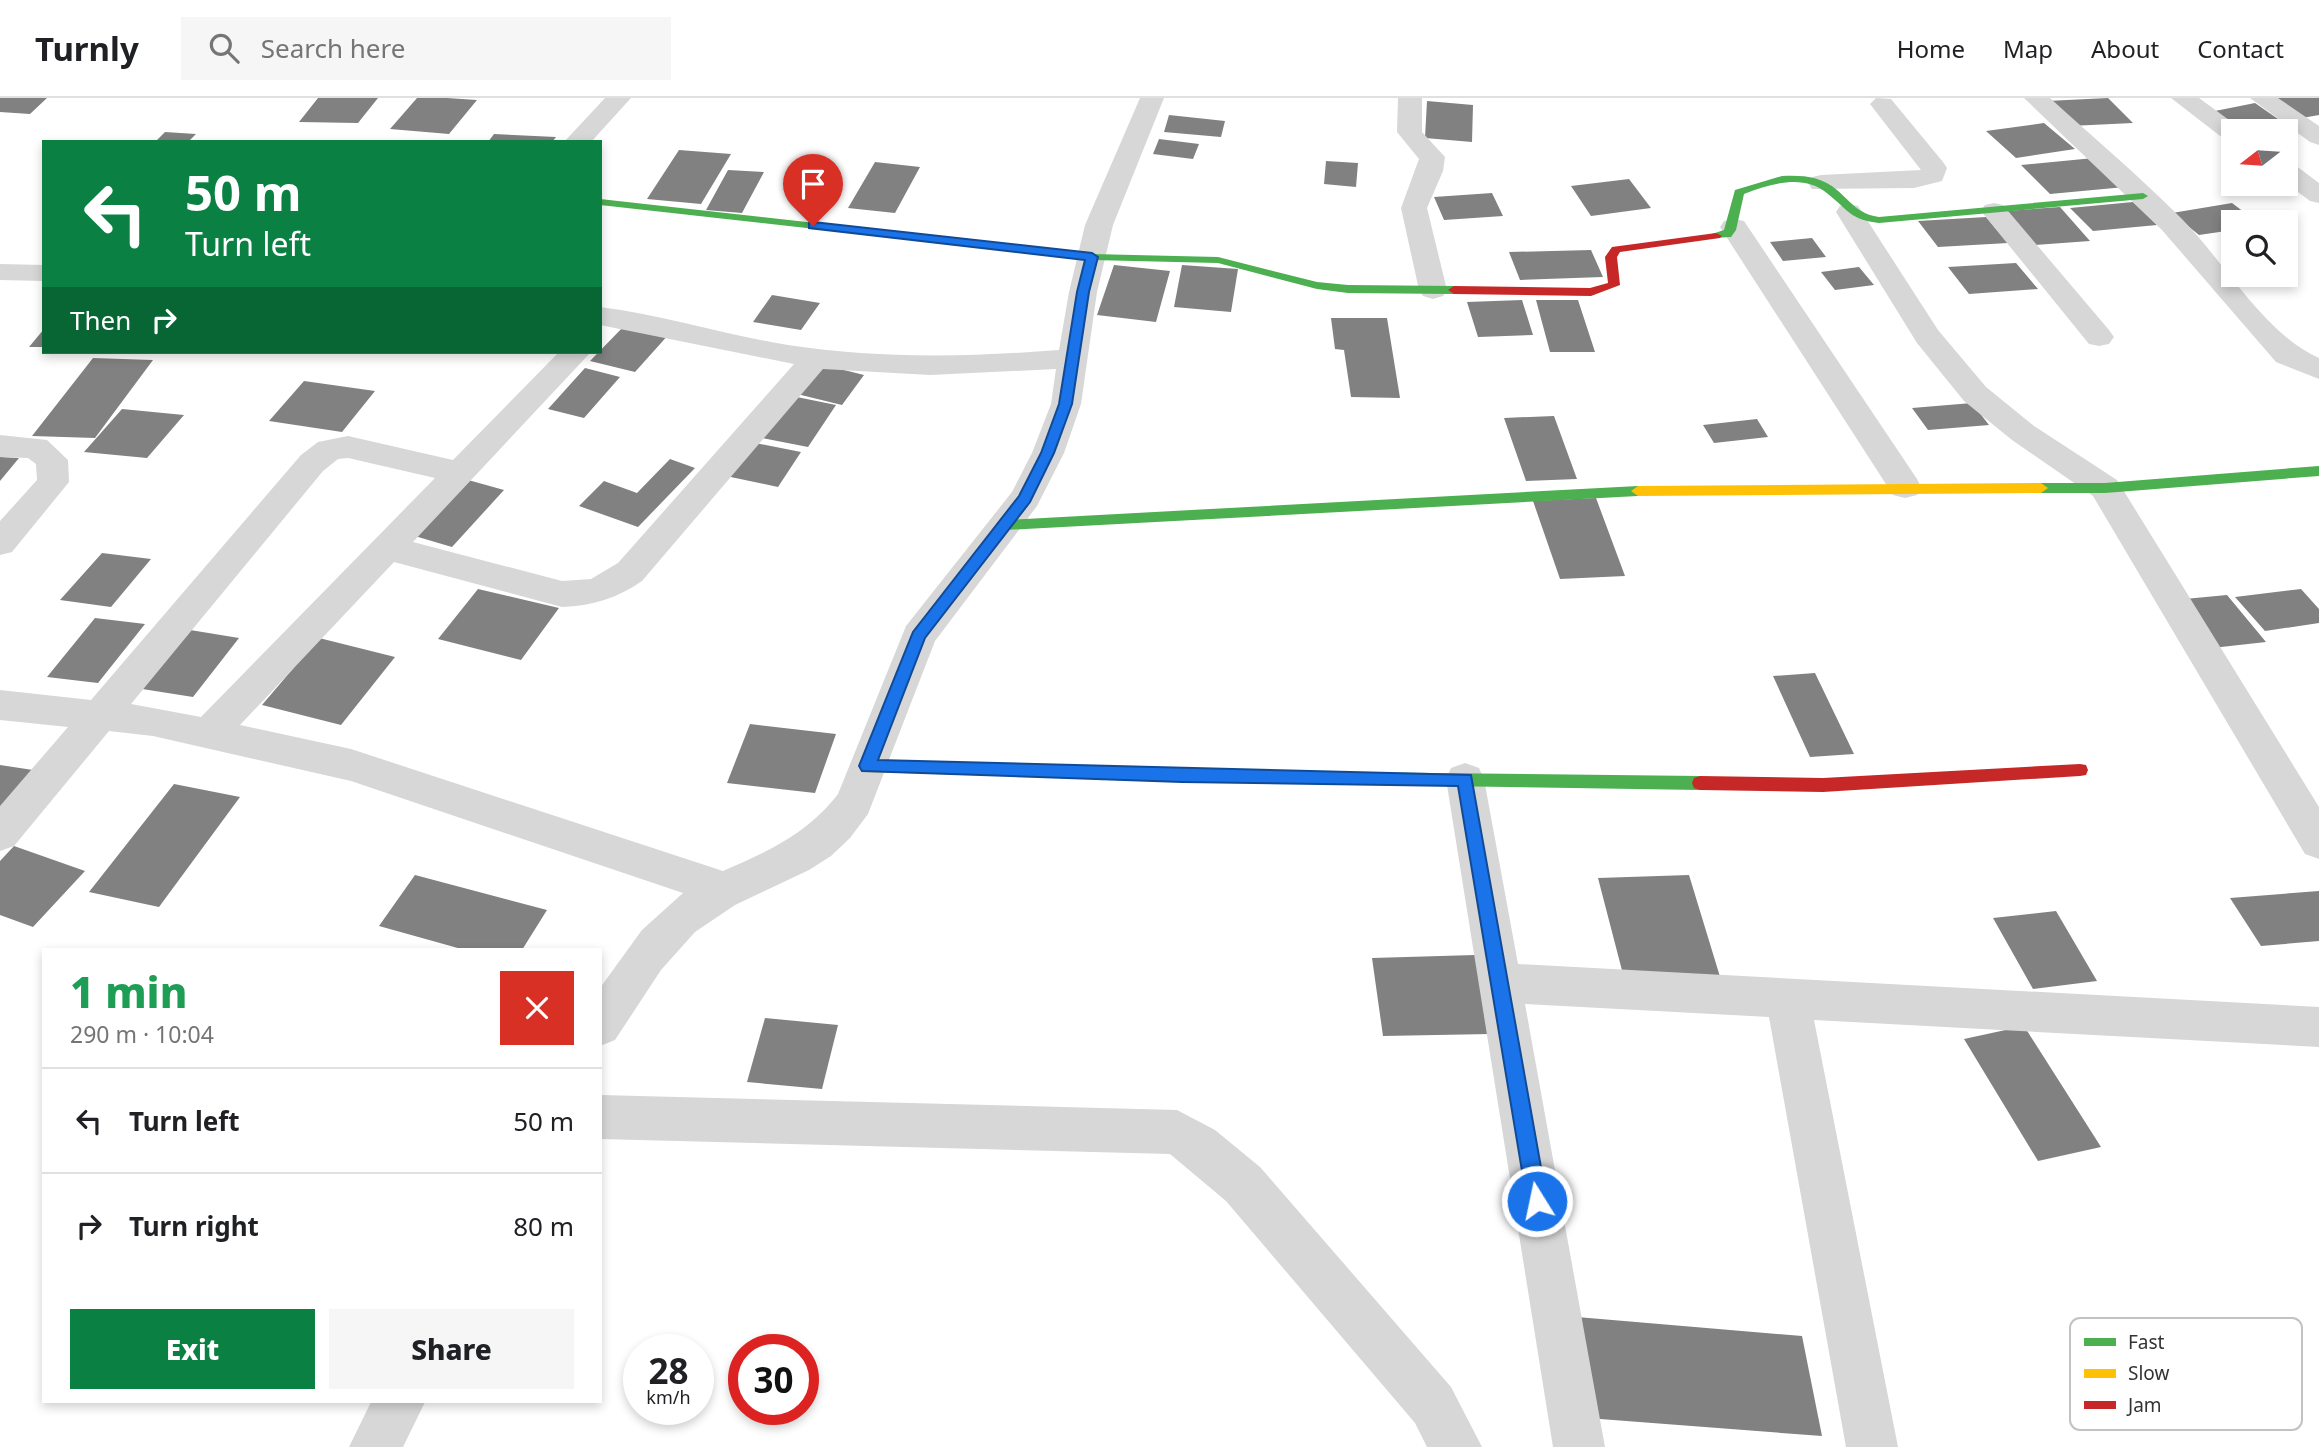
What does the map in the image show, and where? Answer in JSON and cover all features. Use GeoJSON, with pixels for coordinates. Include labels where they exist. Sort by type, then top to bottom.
{"type":"FeatureCollection","features":[{"type":"Feature","properties":{"kind":"street"},"geometry":{"type":"LineString","coordinates":[[579,140],[619,98]]}},
{"type":"Feature","properties":{"kind":"street"},"geometry":{"type":"LineString","coordinates":[[602,1023],[638,967],[681,918],[726,890],[781,866],[816,846],[839,826],[854,802],[919,636],[1006,525],[1025,498],[1048,453],[1066,404],[1099,225],[1153,98]]}},
{"type":"Feature","properties":{"kind":"street"},"geometry":{"type":"LineString","coordinates":[[1410,98],[1405,125],[1410,136],[1432,157],[1432,168],[1414,199],[1414,208],[1433,290]]}},
{"type":"Feature","properties":{"kind":"street"},"geometry":{"type":"LineString","coordinates":[[2036,98],[2143,196],[2195,249],[2287,355],[2319,369]]}},
{"type":"Feature","properties":{"kind":"street"},"geometry":{"type":"LineString","coordinates":[[2183,98],[2221,125]]}},
{"type":"Feature","properties":{"kind":"street"},"geometry":{"type":"LineString","coordinates":[[2262,98],[2319,137]]}},
{"type":"Feature","properties":{"kind":"street"},"geometry":{"type":"LineString","coordinates":[[1882,104],[1934,167],[1933,175],[1914,180],[1821,183],[1808,180],[1766,184],[1739,192],[1735,199],[1734,227],[1905,487]]}},
{"type":"Feature","properties":{"kind":"street"},"geometry":{"type":"LineString","coordinates":[[2298,180],[2319,195]]}},
{"type":"Feature","properties":{"kind":"street"},"geometry":{"type":"LineString","coordinates":[[1821,183],[1849,212],[1927,336],[1968,386],[2023,433],[2105,488],[2319,842]]}},
{"type":"Feature","properties":{"kind":"street"},"geometry":{"type":"LineString","coordinates":[[1849,212],[1870,220],[1898,220],[2143,196]]}},
{"type":"Feature","properties":{"kind":"street"},"geometry":{"type":"LineString","coordinates":[[602,202],[1092,257],[1218,260],[1317,285],[1348,289],[1602,290],[1615,285],[1611,257],[1616,249],[1718,238],[1727,235],[1734,227]]}},
{"type":"Feature","properties":{"kind":"street"},"geometry":{"type":"LineString","coordinates":[[1994,211],[2099,337]]}},
{"type":"Feature","properties":{"kind":"street"},"geometry":{"type":"LineString","coordinates":[[0,272],[42,273]]}},
{"type":"Feature","properties":{"kind":"street"},"geometry":{"type":"LineString","coordinates":[[603,319],[816,358],[896,367],[984,366],[1073,358]]}},
{"type":"Feature","properties":{"kind":"street"},"geometry":{"type":"LineString","coordinates":[[208,734],[574,354]]}},
{"type":"Feature","properties":{"kind":"street"},"geometry":{"type":"LineString","coordinates":[[387,548],[562,594],[587,594],[608,588],[630,572],[816,358]]}},
{"type":"Feature","properties":{"kind":"street"},"geometry":{"type":"LineString","coordinates":[[0,446],[37,447],[52,460],[53,482],[0,543]]}},
{"type":"Feature","properties":{"kind":"street"},"geometry":{"type":"LineString","coordinates":[[0,834],[312,463],[329,450],[348,447],[460,473]]}},
{"type":"Feature","properties":{"kind":"street"},"geometry":{"type":"LineString","coordinates":[[1006,525],[1682,489],[2105,488],[2319,471]]}},
{"type":"Feature","properties":{"kind":"street"},"geometry":{"type":"LineString","coordinates":[[0,705],[153,721],[351,765],[726,890]]}},
{"type":"Feature","properties":{"kind":"street"},"geometry":{"type":"LineString","coordinates":[[867,766],[1182,776],[1823,785],[2080,770]]}},
{"type":"Feature","properties":{"kind":"street"},"geometry":{"type":"LineString","coordinates":[[1465,779],[1579,1447]]}},
{"type":"Feature","properties":{"kind":"street"},"geometry":{"type":"LineString","coordinates":[[1500,983],[2319,1027]]}},
{"type":"Feature","properties":{"kind":"street"},"geometry":{"type":"LineString","coordinates":[[1788,1000],[1872,1447]]}},
{"type":"Feature","properties":{"kind":"street"},"geometry":{"type":"LineString","coordinates":[[602,1117],[1177,1132],[1199,1146],[1242,1184],[1433,1405],[1456,1447]]}},
{"type":"Feature","properties":{"kind":"street"},"geometry":{"type":"LineString","coordinates":[[374,1447],[398,1403]]}},
{"type":"Feature","properties":{"kind":"building"},"geometry":{"type":"Polygon","coordinates":[[[0,98],[47,98],[30,114],[0,112],[0,98]]]}},
{"type":"Feature","properties":{"kind":"building"},"geometry":{"type":"Polygon","coordinates":[[[318,98],[378,98],[358,123],[299,122],[318,98]]]}},
{"type":"Feature","properties":{"kind":"building"},"geometry":{"type":"Polygon","coordinates":[[[417,98],[477,100],[449,134],[390,129],[417,98]]]}},
{"type":"Feature","properties":{"kind":"building"},"geometry":{"type":"Polygon","coordinates":[[[2108,98],[2133,123],[2070,126],[2047,101],[2108,98]]]}},
{"type":"Feature","properties":{"kind":"building"},"geometry":{"type":"Polygon","coordinates":[[[2273,98],[2319,98],[2319,115],[2302,118],[2273,98]]]}},
{"type":"Feature","properties":{"kind":"building"},"geometry":{"type":"Polygon","coordinates":[[[1427,101],[1473,105],[1472,142],[1425,138],[1427,101]]]}},
{"type":"Feature","properties":{"kind":"building"},"geometry":{"type":"Polygon","coordinates":[[[2255,103],[2278,119],[2221,119],[2210,112],[2255,103]]]}},
{"type":"Feature","properties":{"kind":"building"},"geometry":{"type":"Polygon","coordinates":[[[1169,115],[1225,121],[1221,137],[1164,132],[1169,115]]]}},
{"type":"Feature","properties":{"kind":"building"},"geometry":{"type":"Polygon","coordinates":[[[2044,123],[2075,149],[2016,158],[1986,131],[2044,123]]]}},
{"type":"Feature","properties":{"kind":"building"},"geometry":{"type":"Polygon","coordinates":[[[165,132],[196,134],[190,140],[157,140],[165,132]]]}},
{"type":"Feature","properties":{"kind":"building"},"geometry":{"type":"Polygon","coordinates":[[[494,134],[556,137],[554,140],[490,140],[494,134]]]}},
{"type":"Feature","properties":{"kind":"building"},"geometry":{"type":"Polygon","coordinates":[[[1159,139],[1199,144],[1193,159],[1153,154],[1159,139]]]}},
{"type":"Feature","properties":{"kind":"building"},"geometry":{"type":"Polygon","coordinates":[[[679,150],[731,154],[701,204],[647,199],[679,150]]]}},
{"type":"Feature","properties":{"kind":"building"},"geometry":{"type":"Polygon","coordinates":[[[2094,158],[2125,187],[2050,194],[2021,165],[2094,158]]]}},
{"type":"Feature","properties":{"kind":"building"},"geometry":{"type":"Polygon","coordinates":[[[1326,161],[1358,163],[1356,187],[1324,184],[1326,161]]]}},
{"type":"Feature","properties":{"kind":"building"},"geometry":{"type":"Polygon","coordinates":[[[875,162],[920,167],[895,213],[848,208],[875,162]]]}},
{"type":"Feature","properties":{"kind":"building"},"geometry":{"type":"Polygon","coordinates":[[[728,170],[764,172],[742,213],[706,210],[728,170]]]}},
{"type":"Feature","properties":{"kind":"building"},"geometry":{"type":"Polygon","coordinates":[[[1629,179],[1651,208],[1591,216],[1571,186],[1629,179]]]}},
{"type":"Feature","properties":{"kind":"building"},"geometry":{"type":"Polygon","coordinates":[[[1492,193],[1503,216],[1444,220],[1434,197],[1492,193]]]}},
{"type":"Feature","properties":{"kind":"building"},"geometry":{"type":"Polygon","coordinates":[[[2133,202],[2157,225],[2093,231],[2070,208],[2133,202]]]}},
{"type":"Feature","properties":{"kind":"building"},"geometry":{"type":"Polygon","coordinates":[[[2232,203],[2241,210],[2221,210],[2221,232],[2199,235],[2172,213],[2232,203]]]}},
{"type":"Feature","properties":{"kind":"building"},"geometry":{"type":"Polygon","coordinates":[[[2060,207],[2090,241],[2035,245],[2007,211],[2060,207]]]}},
{"type":"Feature","properties":{"kind":"building"},"geometry":{"type":"Polygon","coordinates":[[[1986,217],[2008,243],[1938,247],[1918,221],[1986,217]]]}},
{"type":"Feature","properties":{"kind":"building"},"geometry":{"type":"Polygon","coordinates":[[[1812,238],[1826,257],[1783,261],[1770,242],[1812,238]]]}},
{"type":"Feature","properties":{"kind":"building"},"geometry":{"type":"Polygon","coordinates":[[[1591,250],[1603,277],[1520,280],[1509,252],[1591,250]]]}},
{"type":"Feature","properties":{"kind":"building"},"geometry":{"type":"Polygon","coordinates":[[[2016,263],[2038,289],[1969,294],[1948,267],[2016,263]]]}},
{"type":"Feature","properties":{"kind":"building"},"geometry":{"type":"Polygon","coordinates":[[[1114,265],[1170,271],[1156,322],[1097,315],[1114,265]]]}},
{"type":"Feature","properties":{"kind":"building"},"geometry":{"type":"Polygon","coordinates":[[[1182,265],[1238,269],[1231,312],[1174,307],[1182,265]]]}},
{"type":"Feature","properties":{"kind":"building"},"geometry":{"type":"Polygon","coordinates":[[[1859,267],[1874,285],[1835,290],[1821,272],[1859,267]]]}},
{"type":"Feature","properties":{"kind":"building"},"geometry":{"type":"Polygon","coordinates":[[[772,295],[820,303],[801,330],[753,322],[772,295]]]}},
{"type":"Feature","properties":{"kind":"building"},"geometry":{"type":"Polygon","coordinates":[[[1522,300],[1533,335],[1478,337],[1467,302],[1522,300]]]}},
{"type":"Feature","properties":{"kind":"building"},"geometry":{"type":"Polygon","coordinates":[[[1536,300],[1578,300],[1595,352],[1550,352],[1536,300]]]}},
{"type":"Feature","properties":{"kind":"building"},"geometry":{"type":"Polygon","coordinates":[[[1331,318],[1387,318],[1400,398],[1351,397],[1344,350],[1335,349],[1331,318]]]}},
{"type":"Feature","properties":{"kind":"building"},"geometry":{"type":"Polygon","coordinates":[[[627,323],[670,333],[635,372],[590,361],[597,354],[602,354],[602,349],[627,323]]]}},
{"type":"Feature","properties":{"kind":"building"},"geometry":{"type":"Polygon","coordinates":[[[42,331],[42,347],[29,347],[42,331]]]}},
{"type":"Feature","properties":{"kind":"building"},"geometry":{"type":"Polygon","coordinates":[[[93,358],[153,360],[95,438],[32,436],[93,358]]]}},
{"type":"Feature","properties":{"kind":"building"},"geometry":{"type":"Polygon","coordinates":[[[820,364],[864,375],[842,405],[797,394],[820,364]]]}},
{"type":"Feature","properties":{"kind":"building"},"geometry":{"type":"Polygon","coordinates":[[[585,368],[620,377],[584,418],[548,409],[585,368]]]}},
{"type":"Feature","properties":{"kind":"building"},"geometry":{"type":"Polygon","coordinates":[[[304,381],[375,391],[342,432],[269,421],[304,381]]]}},
{"type":"Feature","properties":{"kind":"building"},"geometry":{"type":"Polygon","coordinates":[[[787,395],[836,405],[808,447],[757,437],[787,395]]]}},
{"type":"Feature","properties":{"kind":"building"},"geometry":{"type":"Polygon","coordinates":[[[1972,403],[1989,425],[1928,430],[1912,408],[1972,403]]]}},
{"type":"Feature","properties":{"kind":"building"},"geometry":{"type":"Polygon","coordinates":[[[122,409],[184,415],[147,458],[84,452],[122,409]]]}},
{"type":"Feature","properties":{"kind":"building"},"geometry":{"type":"Polygon","coordinates":[[[1554,416],[1577,479],[1526,481],[1504,418],[1554,416]]]}},
{"type":"Feature","properties":{"kind":"building"},"geometry":{"type":"Polygon","coordinates":[[[1757,419],[1768,437],[1714,443],[1703,425],[1757,419]]]}},
{"type":"Feature","properties":{"kind":"building"},"geometry":{"type":"Polygon","coordinates":[[[750,442],[801,452],[778,487],[726,476],[750,442]]]}},
{"type":"Feature","properties":{"kind":"building"},"geometry":{"type":"Polygon","coordinates":[[[0,457],[19,458],[0,481],[0,457]]]}},
{"type":"Feature","properties":{"kind":"building"},"geometry":{"type":"Polygon","coordinates":[[[670,459],[695,468],[638,527],[579,506],[604,481],[637,493],[670,459]]]}},
{"type":"Feature","properties":{"kind":"building"},"geometry":{"type":"Polygon","coordinates":[[[461,478],[504,490],[452,547],[408,534],[461,478]]]}},
{"type":"Feature","properties":{"kind":"building"},"geometry":{"type":"Polygon","coordinates":[[[1596,498],[1625,576],[1560,579],[1533,501],[1596,498]]]}},
{"type":"Feature","properties":{"kind":"building"},"geometry":{"type":"Polygon","coordinates":[[[102,553],[151,559],[111,607],[60,600],[102,553]]]}},
{"type":"Feature","properties":{"kind":"building"},"geometry":{"type":"Polygon","coordinates":[[[478,589],[559,608],[521,660],[438,639],[478,589]]]}},
{"type":"Feature","properties":{"kind":"building"},"geometry":{"type":"Polygon","coordinates":[[[2301,589],[2319,609],[2319,623],[2265,631],[2235,597],[2301,589]]]}},
{"type":"Feature","properties":{"kind":"building"},"geometry":{"type":"Polygon","coordinates":[[[2227,595],[2266,642],[2212,648],[2174,600],[2227,595]]]}},
{"type":"Feature","properties":{"kind":"building"},"geometry":{"type":"Polygon","coordinates":[[[95,618],[145,624],[98,683],[47,677],[95,618]]]}},
{"type":"Feature","properties":{"kind":"building"},"geometry":{"type":"Polygon","coordinates":[[[184,629],[239,638],[193,697],[136,688],[184,629]]]}},
{"type":"Feature","properties":{"kind":"building"},"geometry":{"type":"Polygon","coordinates":[[[319,638],[395,657],[341,725],[262,705],[319,638]]]}},
{"type":"Feature","properties":{"kind":"building"},"geometry":{"type":"Polygon","coordinates":[[[1815,673],[1854,754],[1810,757],[1773,676],[1815,673]]]}},
{"type":"Feature","properties":{"kind":"building"},"geometry":{"type":"Polygon","coordinates":[[[750,724],[836,734],[815,793],[727,783],[750,724]]]}},
{"type":"Feature","properties":{"kind":"building"},"geometry":{"type":"Polygon","coordinates":[[[0,765],[33,770],[0,810],[0,765]]]}},
{"type":"Feature","properties":{"kind":"building"},"geometry":{"type":"Polygon","coordinates":[[[174,784],[240,797],[159,907],[89,892],[174,784]]]}},
{"type":"Feature","properties":{"kind":"building"},"geometry":{"type":"Polygon","coordinates":[[[14,846],[85,871],[33,927],[0,915],[0,861],[14,846]]]}},
{"type":"Feature","properties":{"kind":"building"},"geometry":{"type":"Polygon","coordinates":[[[415,875],[547,910],[523,948],[458,948],[379,926],[415,875]]]}},
{"type":"Feature","properties":{"kind":"building"},"geometry":{"type":"Polygon","coordinates":[[[1689,875],[1721,980],[1625,982],[1598,878],[1689,875]]]}},
{"type":"Feature","properties":{"kind":"building"},"geometry":{"type":"Polygon","coordinates":[[[2319,891],[2319,941],[2261,946],[2230,898],[2319,891]]]}},
{"type":"Feature","properties":{"kind":"building"},"geometry":{"type":"Polygon","coordinates":[[[2056,911],[2097,981],[2033,989],[1993,918],[2056,911]]]}},
{"type":"Feature","properties":{"kind":"building"},"geometry":{"type":"Polygon","coordinates":[[[1475,955],[1490,1034],[1383,1036],[1372,958],[1475,955]]]}},
{"type":"Feature","properties":{"kind":"building"},"geometry":{"type":"Polygon","coordinates":[[[765,1018],[838,1025],[822,1089],[747,1082],[765,1018]]]}},
{"type":"Feature","properties":{"kind":"building"},"geometry":{"type":"Polygon","coordinates":[[[2024,1026],[2101,1147],[2038,1161],[1964,1039],[2024,1026]]]}},
{"type":"Feature","properties":{"kind":"building"},"geometry":{"type":"Polygon","coordinates":[[[1577,1317],[1802,1336],[1822,1436],[1587,1418],[1577,1317]]]}},
{"type":"Feature","properties":{"kind":"traffic: fast"},"geometry":{"type":"LineString","coordinates":[[1716,236],[1727,235],[1730,230],[1739,192],[1782,180],[1805,179],[1825,186],[1853,212],[1868,219],[1879,220],[2143,196]]}},
{"type":"Feature","properties":{"kind":"traffic: fast"},"geometry":{"type":"LineString","coordinates":[[602,202],[1092,257],[1218,260],[1317,285],[1348,289],[1454,290]]}},
{"type":"Feature","properties":{"kind":"traffic: fast"},"geometry":{"type":"LineString","coordinates":[[2041,488],[2105,488],[2319,471]]}},
{"type":"Feature","properties":{"kind":"traffic: fast"},"geometry":{"type":"LineString","coordinates":[[1005,525],[1638,491]]}},
{"type":"Feature","properties":{"kind":"traffic: fast"},"geometry":{"type":"LineString","coordinates":[[1245,777],[1700,783]]}},
{"type":"Feature","properties":{"kind":"traffic: slow"},"geometry":{"type":"LineString","coordinates":[[1638,491],[2041,488]]}},
{"type":"Feature","properties":{"kind":"traffic: slow"},"geometry":{"type":"LineString","coordinates":[[867,766],[1245,777]]}},
{"type":"Feature","properties":{"kind":"traffic: jam"},"geometry":{"type":"LineString","coordinates":[[1454,290],[1591,292],[1614,285],[1611,257],[1616,249],[1716,236]]}},
{"type":"Feature","properties":{"kind":"traffic: jam"},"geometry":{"type":"LineString","coordinates":[[1700,783],[1823,785],[2080,770]]}},
{"type":"Feature","properties":{"kind":"route"},"geometry":{"type":"LineString","coordinates":[[813,226],[1092,257],[1083,292],[1066,404],[1048,453],[1025,498],[1006,525],[919,636],[867,766],[1182,776],[1465,779],[1537,1201]]}}]}
